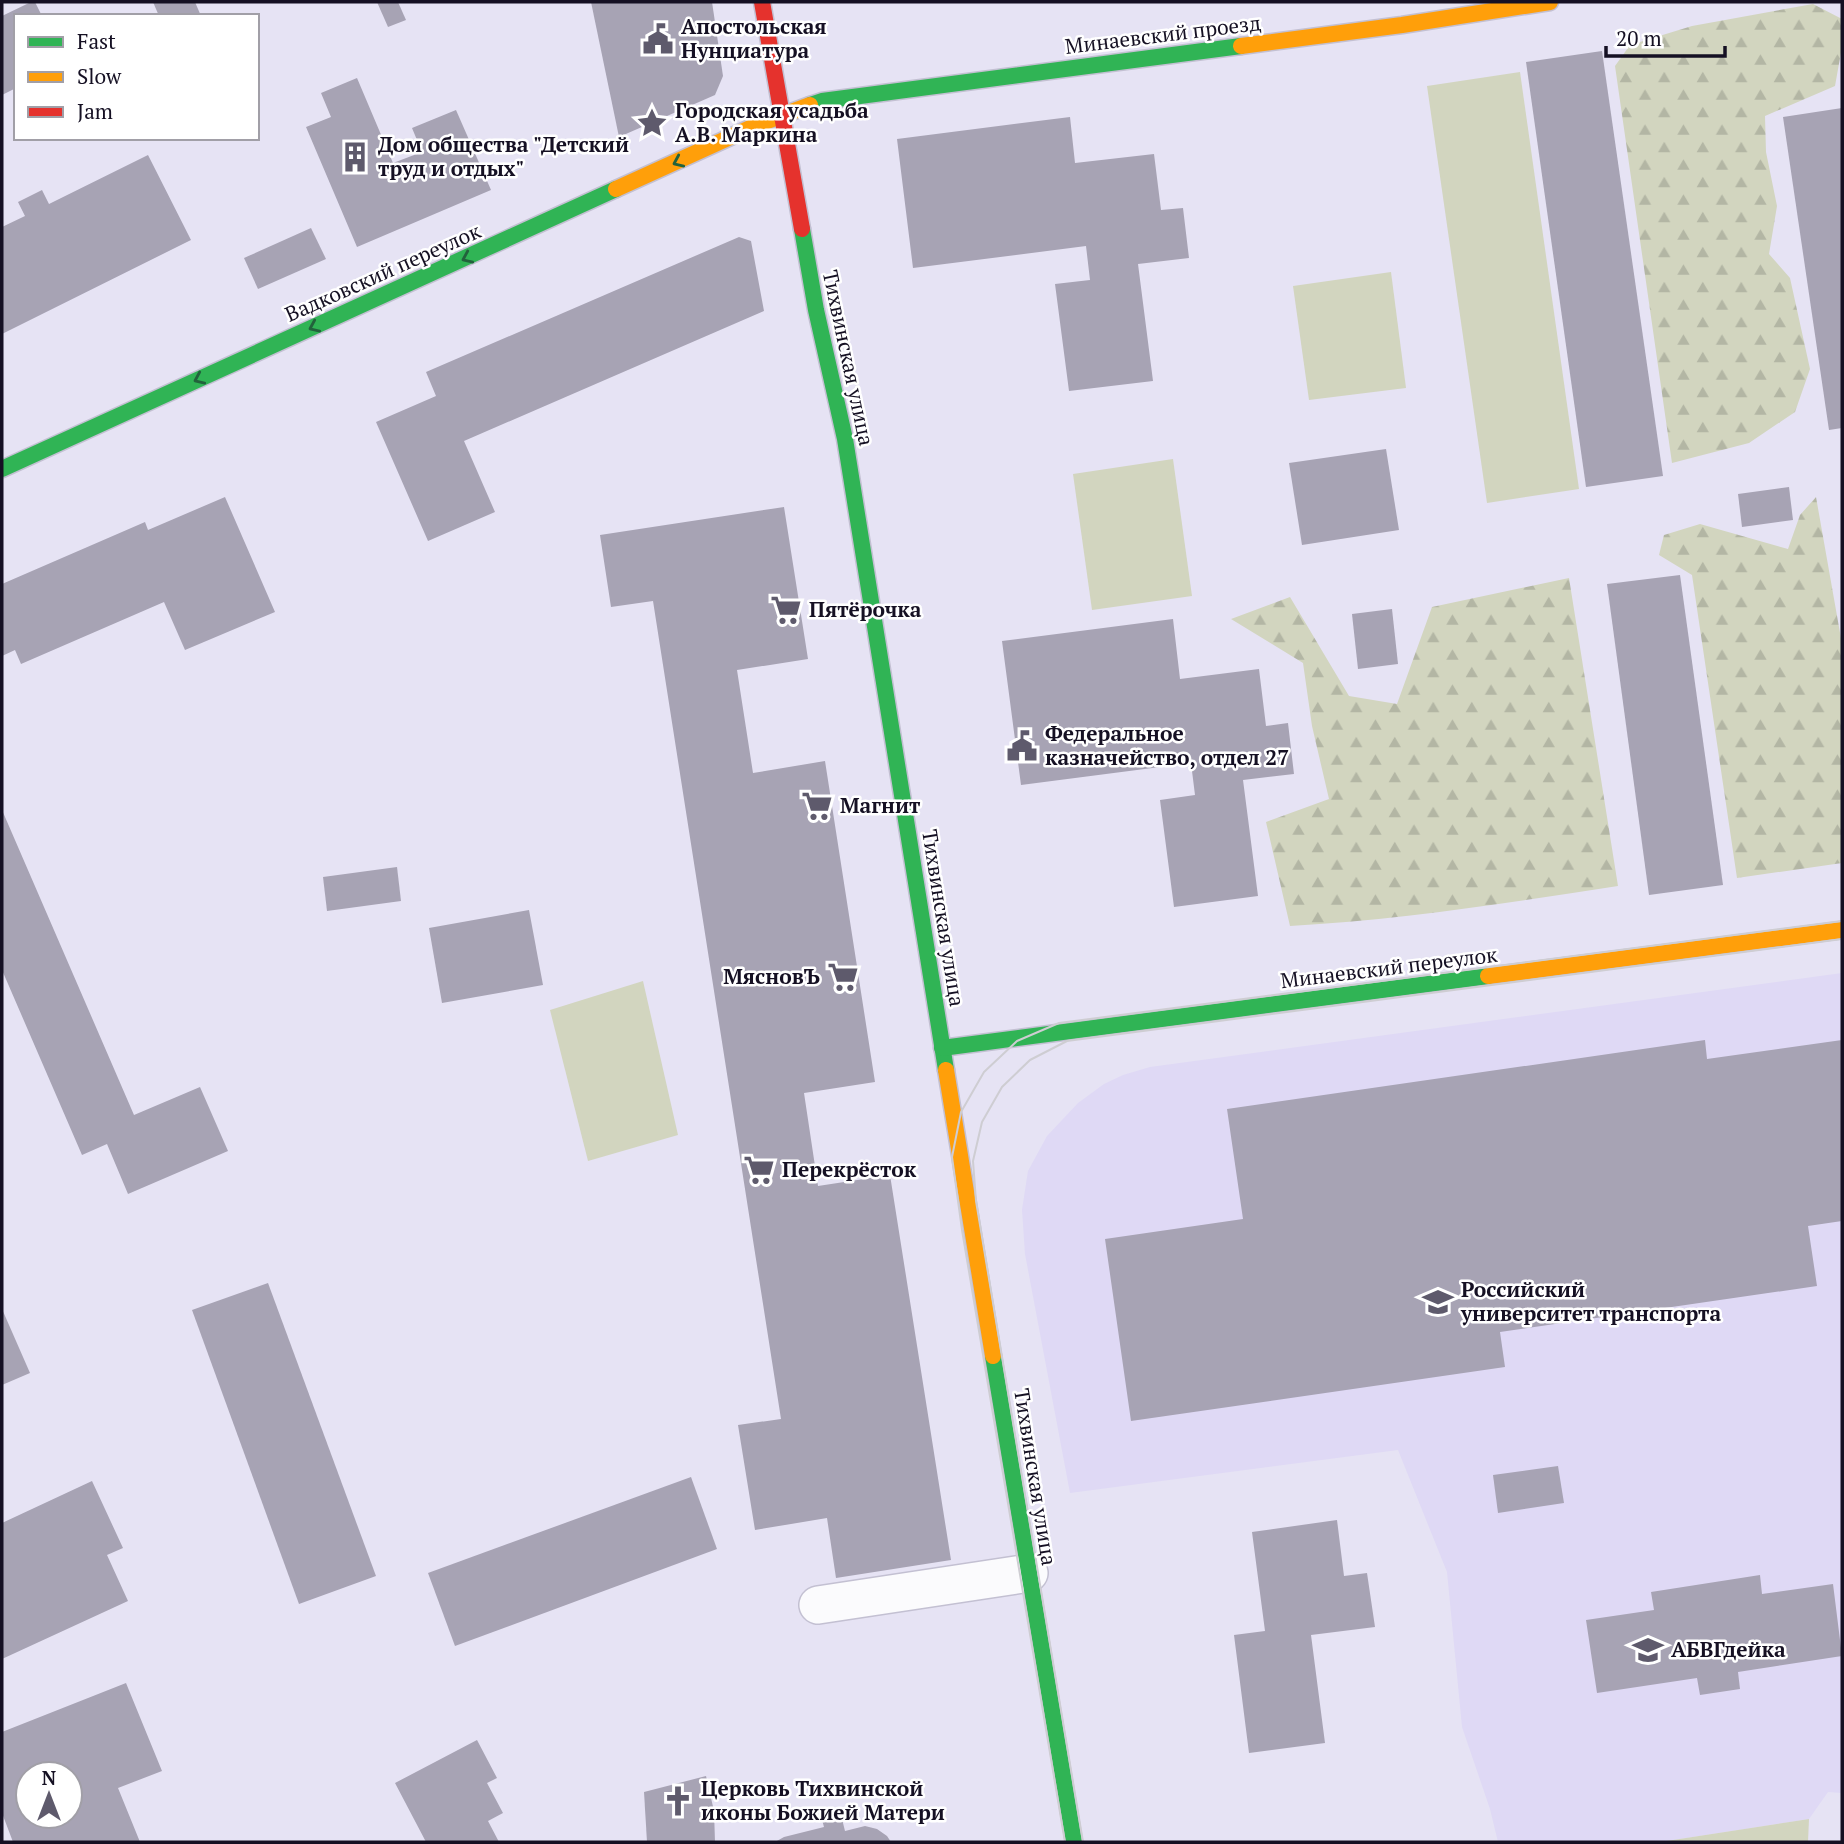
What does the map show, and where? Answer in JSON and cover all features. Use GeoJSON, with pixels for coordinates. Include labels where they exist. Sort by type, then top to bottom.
{"type":"FeatureCollection","features":[{"type":"Feature","properties":{"kind":"street","name":"Тихвинская улица"},"geometry":{"type":"LineString","coordinates":[[762,2],[816,310],[845,439],[942,1048],[1074,1842]]}},
{"type":"Feature","properties":{"kind":"street","name":"Минаевский проезд"},"geometry":{"type":"LineString","coordinates":[[782,116],[822,101],[858,95],[1402,25],[1550,2]]}},
{"type":"Feature","properties":{"kind":"street","name":"Вадковский переулок"},"geometry":{"type":"LineString","coordinates":[[2,469],[782,116]]}},
{"type":"Feature","properties":{"kind":"street","name":"Минаевский переулок"},"geometry":{"type":"LineString","coordinates":[[942,1048],[1842,930]]}},
{"type":"Feature","properties":{"kind":"street"},"geometry":{"type":"LineString","coordinates":[[817,1605],[1029,1573]]}},
{"type":"Feature","properties":{"kind":"shaded area","name":"Российский университет транспорта"},"geometry":{"type":"Polygon","coordinates":[[[1842,973],[1842,1793],[1828,1792],[1809,1819],[1660,1842],[1498,1842],[1490,1809],[1462,1727],[1447,1572],[1398,1450],[1070,1493],[1025,1254],[1022,1210],[1028,1171],[1047,1136],[1078,1103],[1104,1084],[1150,1067],[1842,973]]]}},
{"type":"Feature","properties":{"kind":"green space"},"geometry":{"type":"Polygon","coordinates":[[[1813,4],[1842,19],[1842,47],[1835,86],[1765,116],[1766,152],[1777,206],[1769,254],[1790,278],[1810,369],[1795,412],[1749,443],[1672,463],[1615,66],[1630,45],[1692,26],[1813,4]]]}},
{"type":"Feature","properties":{"kind":"green space"},"geometry":{"type":"Polygon","coordinates":[[[1520,72],[1579,489],[1487,503],[1427,86],[1520,72]]]}},
{"type":"Feature","properties":{"kind":"green space"},"geometry":{"type":"Polygon","coordinates":[[[1391,272],[1406,388],[1309,400],[1293,286],[1391,272]]]}},
{"type":"Feature","properties":{"kind":"green space"},"geometry":{"type":"Polygon","coordinates":[[[1173,459],[1192,596],[1092,610],[1073,474],[1173,459]]]}},
{"type":"Feature","properties":{"kind":"green space"},"geometry":{"type":"Polygon","coordinates":[[[1816,497],[1842,644],[1842,863],[1737,878],[1692,575],[1659,555],[1664,535],[1700,524],[1788,549],[1800,515],[1816,497]]]}},
{"type":"Feature","properties":{"kind":"green space"},"geometry":{"type":"Polygon","coordinates":[[[1569,578],[1618,886],[1413,915],[1290,926],[1266,822],[1329,799],[1312,726],[1303,663],[1231,619],[1290,597],[1349,696],[1397,704],[1432,607],[1569,578]]]}},
{"type":"Feature","properties":{"kind":"green space"},"geometry":{"type":"Polygon","coordinates":[[[643,981],[678,1135],[588,1161],[550,1010],[643,981]]]}},
{"type":"Feature","properties":{"kind":"green space"},"geometry":{"type":"Polygon","coordinates":[[[1809,1819],[1808,1842],[1660,1842],[1809,1819]]]}},
{"type":"Feature","properties":{"kind":"building"},"geometry":{"type":"Polygon","coordinates":[[[31,2],[35,2],[41,14],[14,14],[14,89],[2,95],[2,16],[31,2]]]}},
{"type":"Feature","properties":{"kind":"building"},"geometry":{"type":"Polygon","coordinates":[[[153,2],[195,2],[200,14],[158,14],[153,2]]]}},
{"type":"Feature","properties":{"kind":"building"},"geometry":{"type":"Polygon","coordinates":[[[377,2],[398,2],[406,20],[388,27],[377,2]]]}},
{"type":"Feature","properties":{"kind":"building","name":"Апостольская Нунциатура"},"geometry":{"type":"Polygon","coordinates":[[[591,2],[712,2],[723,76],[715,95],[619,137],[591,2]]]}},
{"type":"Feature","properties":{"kind":"building"},"geometry":{"type":"Polygon","coordinates":[[[1602,51],[1663,476],[1586,487],[1526,62],[1602,51]]]}},
{"type":"Feature","properties":{"kind":"building","name":"Дом общества \"Детский труд и отдых\""},"geometry":{"type":"Polygon","coordinates":[[[357,78],[393,163],[422,152],[412,128],[456,110],[491,190],[357,247],[306,127],[331,117],[321,93],[357,78]]]}},
{"type":"Feature","properties":{"kind":"building"},"geometry":{"type":"Polygon","coordinates":[[[1842,108],[1842,428],[1829,430],[1783,117],[1842,108]]]}},
{"type":"Feature","properties":{"kind":"building"},"geometry":{"type":"Polygon","coordinates":[[[1070,117],[1075,163],[1154,154],[1161,210],[1183,208],[1189,258],[1138,264],[1153,381],[1069,391],[1055,284],[1090,280],[1086,246],[913,268],[897,139],[1070,117]]]}},
{"type":"Feature","properties":{"kind":"building"},"geometry":{"type":"Polygon","coordinates":[[[148,155],[191,240],[2,334],[2,227],[25,216],[18,202],[42,190],[49,204],[148,155]]]}},
{"type":"Feature","properties":{"kind":"building"},"geometry":{"type":"Polygon","coordinates":[[[311,228],[326,259],[258,289],[244,258],[311,228]]]}},
{"type":"Feature","properties":{"kind":"building"},"geometry":{"type":"Polygon","coordinates":[[[739,237],[751,241],[764,311],[464,441],[495,512],[428,541],[376,422],[436,396],[426,372],[739,237]]]}},
{"type":"Feature","properties":{"kind":"building"},"geometry":{"type":"Polygon","coordinates":[[[1386,449],[1399,530],[1302,545],[1289,463],[1386,449]]]}},
{"type":"Feature","properties":{"kind":"building"},"geometry":{"type":"Polygon","coordinates":[[[1789,487],[1793,520],[1742,527],[1738,494],[1789,487]]]}},
{"type":"Feature","properties":{"kind":"building"},"geometry":{"type":"Polygon","coordinates":[[[225,497],[275,612],[185,650],[164,602],[21,664],[15,650],[2,656],[2,584],[145,522],[148,530],[225,497]]]}},
{"type":"Feature","properties":{"kind":"building"},"geometry":{"type":"Polygon","coordinates":[[[784,507],[808,659],[737,670],[753,773],[825,761],[875,1082],[804,1093],[818,1186],[890,1175],[951,1560],[836,1578],[827,1518],[755,1530],[738,1425],[781,1419],[653,601],[611,607],[600,535],[784,507]]]}},
{"type":"Feature","properties":{"kind":"building"},"geometry":{"type":"Polygon","coordinates":[[[1680,575],[1723,885],[1649,895],[1607,584],[1680,575]]]}},
{"type":"Feature","properties":{"kind":"building"},"geometry":{"type":"Polygon","coordinates":[[[1392,609],[1398,664],[1358,669],[1352,614],[1392,609]]]}},
{"type":"Feature","properties":{"kind":"building"},"geometry":{"type":"Polygon","coordinates":[[[1173,619],[1180,679],[1259,669],[1266,726],[1288,723],[1294,774],[1243,780],[1258,896],[1174,907],[1160,800],[1195,795],[1191,763],[1021,785],[1002,641],[1173,619]]]}},
{"type":"Feature","properties":{"kind":"building"},"geometry":{"type":"Polygon","coordinates":[[[2,810],[134,1115],[200,1087],[228,1151],[128,1194],[107,1144],[82,1155],[2,970],[2,810]]]}},
{"type":"Feature","properties":{"kind":"building"},"geometry":{"type":"Polygon","coordinates":[[[397,867],[401,901],[327,911],[323,877],[397,867]]]}},
{"type":"Feature","properties":{"kind":"building"},"geometry":{"type":"Polygon","coordinates":[[[529,910],[543,985],[442,1003],[429,928],[529,910]]]}},
{"type":"Feature","properties":{"kind":"building"},"geometry":{"type":"Polygon","coordinates":[[[1705,1040],[1707,1059],[1842,1040],[1842,1221],[1808,1226],[1817,1286],[1500,1332],[1505,1367],[1131,1421],[1105,1239],[1243,1219],[1227,1109],[1705,1040]]]}},
{"type":"Feature","properties":{"kind":"building"},"geometry":{"type":"Polygon","coordinates":[[[268,1283],[376,1576],[299,1604],[192,1310],[268,1283]]]}},
{"type":"Feature","properties":{"kind":"building"},"geometry":{"type":"Polygon","coordinates":[[[2,1309],[30,1373],[2,1385],[2,1309]]]}},
{"type":"Feature","properties":{"kind":"building"},"geometry":{"type":"Polygon","coordinates":[[[1558,1466],[1564,1503],[1498,1513],[1493,1475],[1558,1466]]]}},
{"type":"Feature","properties":{"kind":"building"},"geometry":{"type":"Polygon","coordinates":[[[691,1477],[717,1549],[455,1646],[428,1573],[691,1477]]]}},
{"type":"Feature","properties":{"kind":"building"},"geometry":{"type":"Polygon","coordinates":[[[92,1481],[123,1548],[107,1555],[128,1601],[2,1659],[2,1523],[92,1481]]]}},
{"type":"Feature","properties":{"kind":"building"},"geometry":{"type":"Polygon","coordinates":[[[1337,1520],[1344,1576],[1367,1573],[1375,1627],[1311,1635],[1325,1743],[1249,1753],[1234,1635],[1265,1631],[1252,1532],[1337,1520]]]}},
{"type":"Feature","properties":{"kind":"building"},"geometry":{"type":"Polygon","coordinates":[[[1760,1575],[1762,1594],[1833,1584],[1842,1656],[1738,1672],[1740,1689],[1700,1695],[1697,1678],[1597,1693],[1586,1620],[1654,1610],[1651,1592],[1760,1575]]]}},
{"type":"Feature","properties":{"kind":"building"},"geometry":{"type":"Polygon","coordinates":[[[126,1683],[162,1771],[118,1788],[140,1842],[13,1842],[2,1813],[2,1732],[126,1683]]]}},
{"type":"Feature","properties":{"kind":"building"},"geometry":{"type":"Polygon","coordinates":[[[477,1740],[497,1778],[487,1783],[503,1813],[488,1821],[499,1842],[426,1842],[395,1783],[477,1740]]]}},
{"type":"Feature","properties":{"kind":"building","name":"Церковь Тихвинской иконы Божией Матери"},"geometry":{"type":"Polygon","coordinates":[[[706,1776],[714,1811],[715,1842],[647,1842],[644,1792],[706,1776]]]}},
{"type":"Feature","properties":{"kind":"building","name":"Церковь Тихвинской иконы Божией Матери"},"geometry":{"type":"Polygon","coordinates":[[[840,1811],[845,1831],[865,1826],[877,1829],[891,1842],[775,1842],[784,1837],[824,1827],[821,1816],[840,1811]]]}},
{"type":"Feature","properties":{"kind":"tram line"},"geometry":{"type":"LineString","coordinates":[[1065,1842],[952,1157],[961,1112],[984,1072],[1017,1041],[1059,1023],[1842,921]]}},
{"type":"Feature","properties":{"kind":"tram line"},"geometry":{"type":"LineString","coordinates":[[1083,1842],[976,1201],[973,1161],[982,1122],[1002,1087],[1030,1060],[1067,1041],[1842,939]]}},
{"type":"Feature","properties":{"kind":"traffic: fast"},"geometry":{"type":"LineString","coordinates":[[810,105],[822,101],[1241,46]]}},
{"type":"Feature","properties":{"kind":"traffic: fast"},"geometry":{"type":"LineString","coordinates":[[2,469],[616,189]]}},
{"type":"Feature","properties":{"kind":"traffic: fast"},"geometry":{"type":"LineString","coordinates":[[802,229],[816,310],[845,439],[946,1070]]}},
{"type":"Feature","properties":{"kind":"traffic: fast"},"geometry":{"type":"LineString","coordinates":[[942,1048],[1488,976]]}},
{"type":"Feature","properties":{"kind":"traffic: fast"},"geometry":{"type":"LineString","coordinates":[[993,1356],[1074,1842]]}},
{"type":"Feature","properties":{"kind":"traffic: slow"},"geometry":{"type":"LineString","coordinates":[[1241,46],[1550,2]]}},
{"type":"Feature","properties":{"kind":"traffic: slow"},"geometry":{"type":"LineString","coordinates":[[616,189],[759,124],[810,105]]}},
{"type":"Feature","properties":{"kind":"traffic: slow"},"geometry":{"type":"LineString","coordinates":[[1488,976],[1842,930]]}},
{"type":"Feature","properties":{"kind":"traffic: slow"},"geometry":{"type":"LineString","coordinates":[[946,1070],[993,1356]]}},
{"type":"Feature","properties":{"kind":"traffic: jam"},"geometry":{"type":"LineString","coordinates":[[762,2],[802,229]]}},
{"type":"Feature","properties":{"kind":"place","name":"Апостольская Нунциатура"},"geometry":{"type":"Point","coordinates":[658,39]}},
{"type":"Feature","properties":{"kind":"place","name":"Городская усадьба А.В. Маркина"},"geometry":{"type":"Point","coordinates":[652,123]}},
{"type":"Feature","properties":{"kind":"place","name":"Дом общества \"Детский труд и отдых\""},"geometry":{"type":"Point","coordinates":[355,157]}},
{"type":"Feature","properties":{"kind":"place","name":"Пятёрочка"},"geometry":{"type":"Point","coordinates":[786,610]}},
{"type":"Feature","properties":{"kind":"place","name":"Федеральное казначейство, отдел 27"},"geometry":{"type":"Point","coordinates":[1022,746]}},
{"type":"Feature","properties":{"kind":"place","name":"Магнит"},"geometry":{"type":"Point","coordinates":[817,806]}},
{"type":"Feature","properties":{"kind":"place","name":"МясновЪ"},"geometry":{"type":"Point","coordinates":[843,977]}},
{"type":"Feature","properties":{"kind":"place","name":"Перекрёсток"},"geometry":{"type":"Point","coordinates":[759,1170]}},
{"type":"Feature","properties":{"kind":"place","name":"Российский университет транспорта"},"geometry":{"type":"Point","coordinates":[1438,1302]}},
{"type":"Feature","properties":{"kind":"place","name":"АБВГдейка"},"geometry":{"type":"Point","coordinates":[1648,1650]}},
{"type":"Feature","properties":{"kind":"place","name":"Церковь Тихвинской иконы Божией Матери"},"geometry":{"type":"Point","coordinates":[678,1801]}}]}
